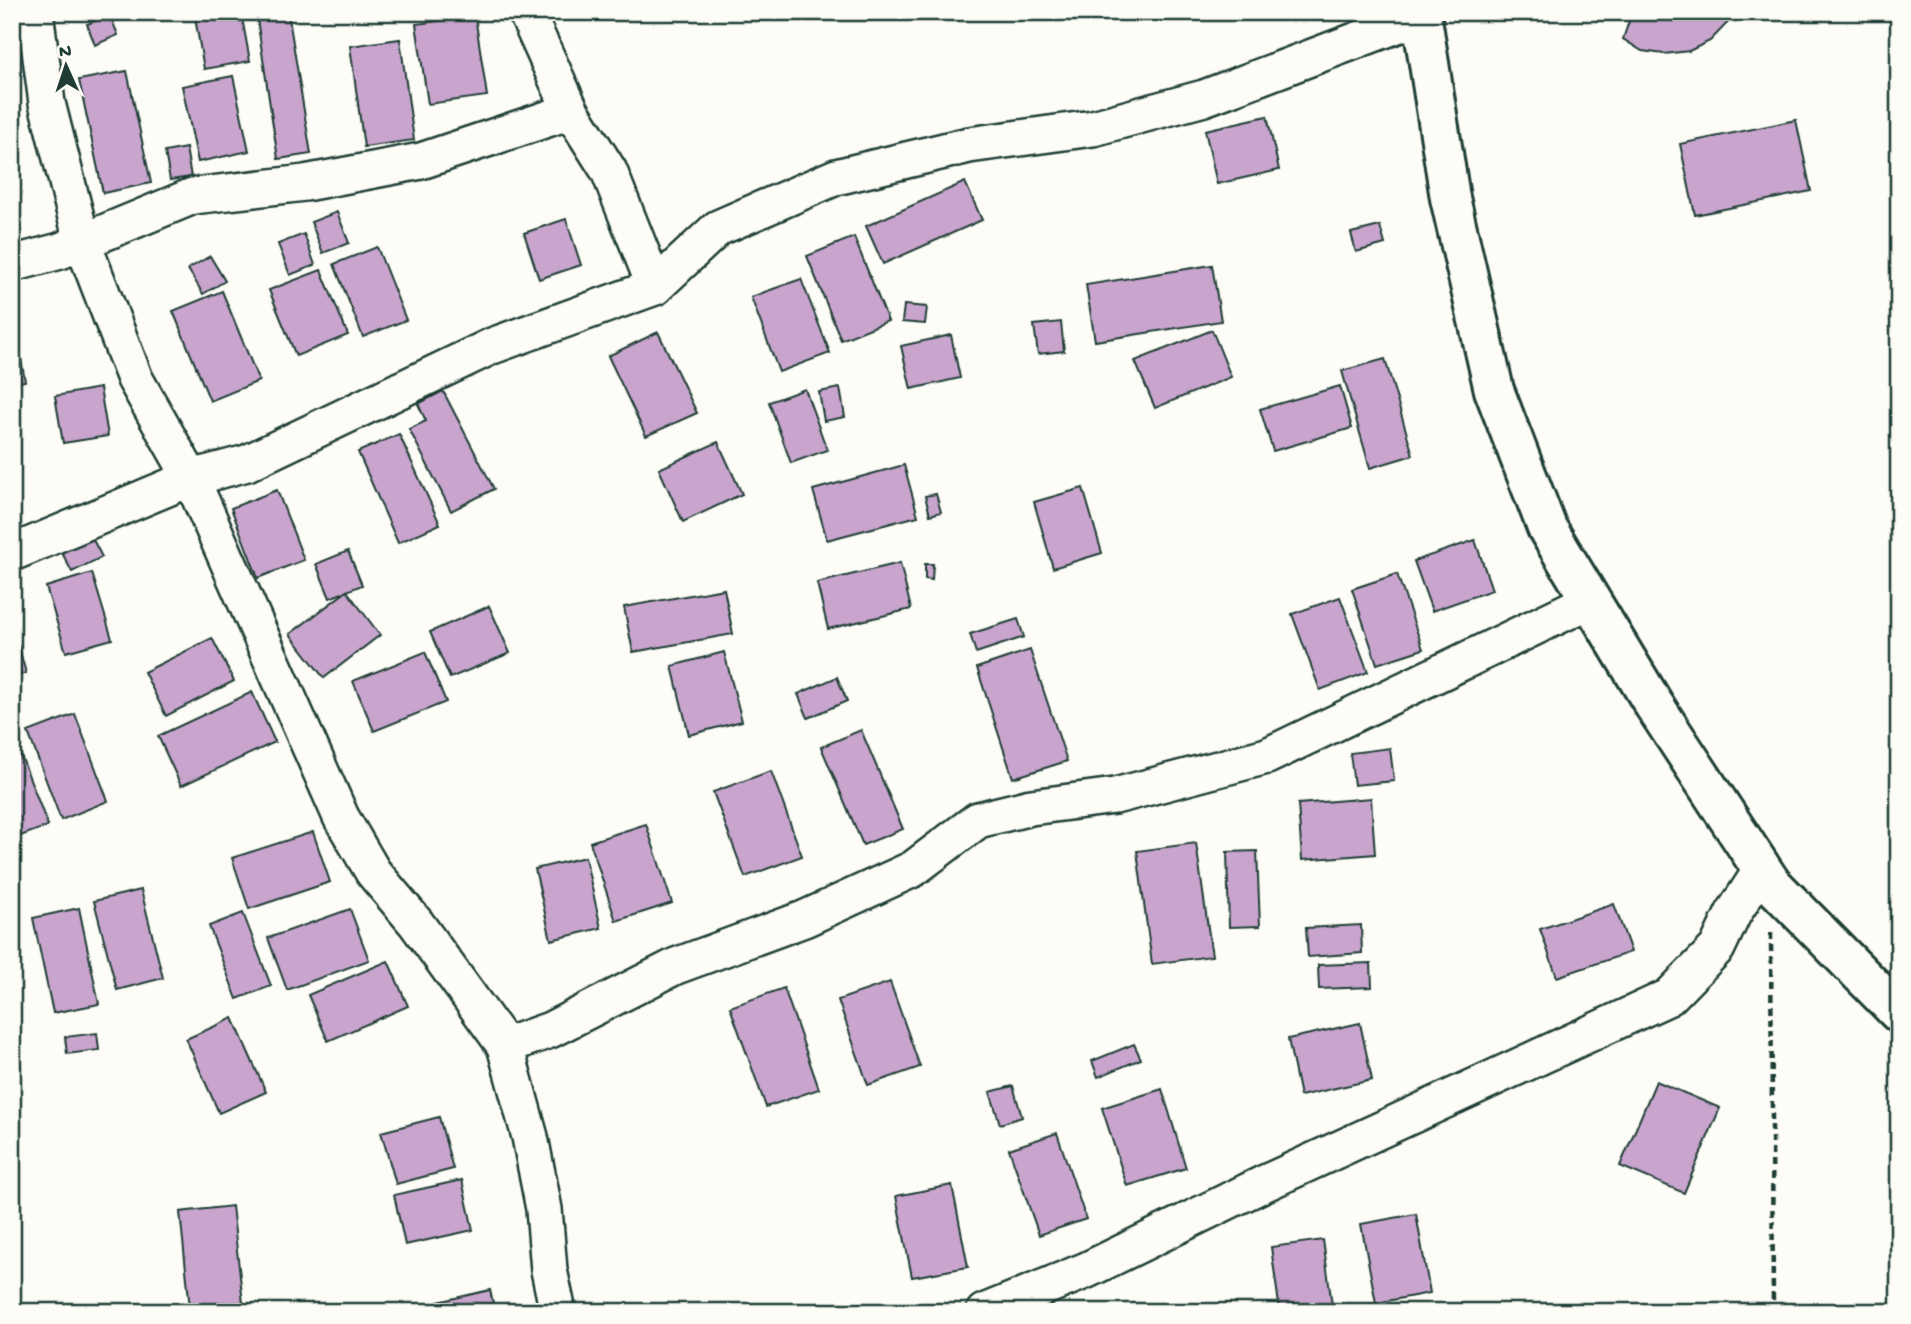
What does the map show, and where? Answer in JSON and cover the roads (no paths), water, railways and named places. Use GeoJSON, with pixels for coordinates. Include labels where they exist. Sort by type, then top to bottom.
{"type":"FeatureCollection","features":[{"type":"Feature","properties":{"kind":"street"},"geometry":{"type":"LineString","coordinates":[[35,12],[47,103],[82,241],[135,379],[191,478],[341,817],[373,872],[416,923],[505,1046],[537,1173],[549,1270],[558,1312]]}},
{"type":"Feature","properties":{"kind":"street"},"geometry":{"type":"LineString","coordinates":[[526,12],[570,111],[609,171],[655,287]]}},
{"type":"Feature","properties":{"kind":"street"},"geometry":{"type":"LineString","coordinates":[[12,552],[191,478],[247,463],[492,346],[655,287],[718,228],[836,177],[969,145],[1093,128],[1204,98],[1421,14],[1450,198],[1494,390],[1547,528],[1766,876],[1899,1013]]}},
{"type":"Feature","properties":{"kind":"street"},"geometry":{"type":"LineString","coordinates":[[12,264],[82,241],[193,196],[305,183],[421,161],[570,111]]}},
{"type":"Feature","properties":{"kind":"street"},"geometry":{"type":"LineString","coordinates":[[505,1046],[550,1030],[676,965],[804,919],[913,869],[978,820],[1031,807],[1115,796],[1267,756],[1591,600]]}},
{"type":"Feature","properties":{"kind":"street"},"geometry":{"type":"LineString","coordinates":[[984,1312],[1087,1270],[1263,1184],[1669,997],[1717,948],[1733,914],[1766,876]]}}]}
